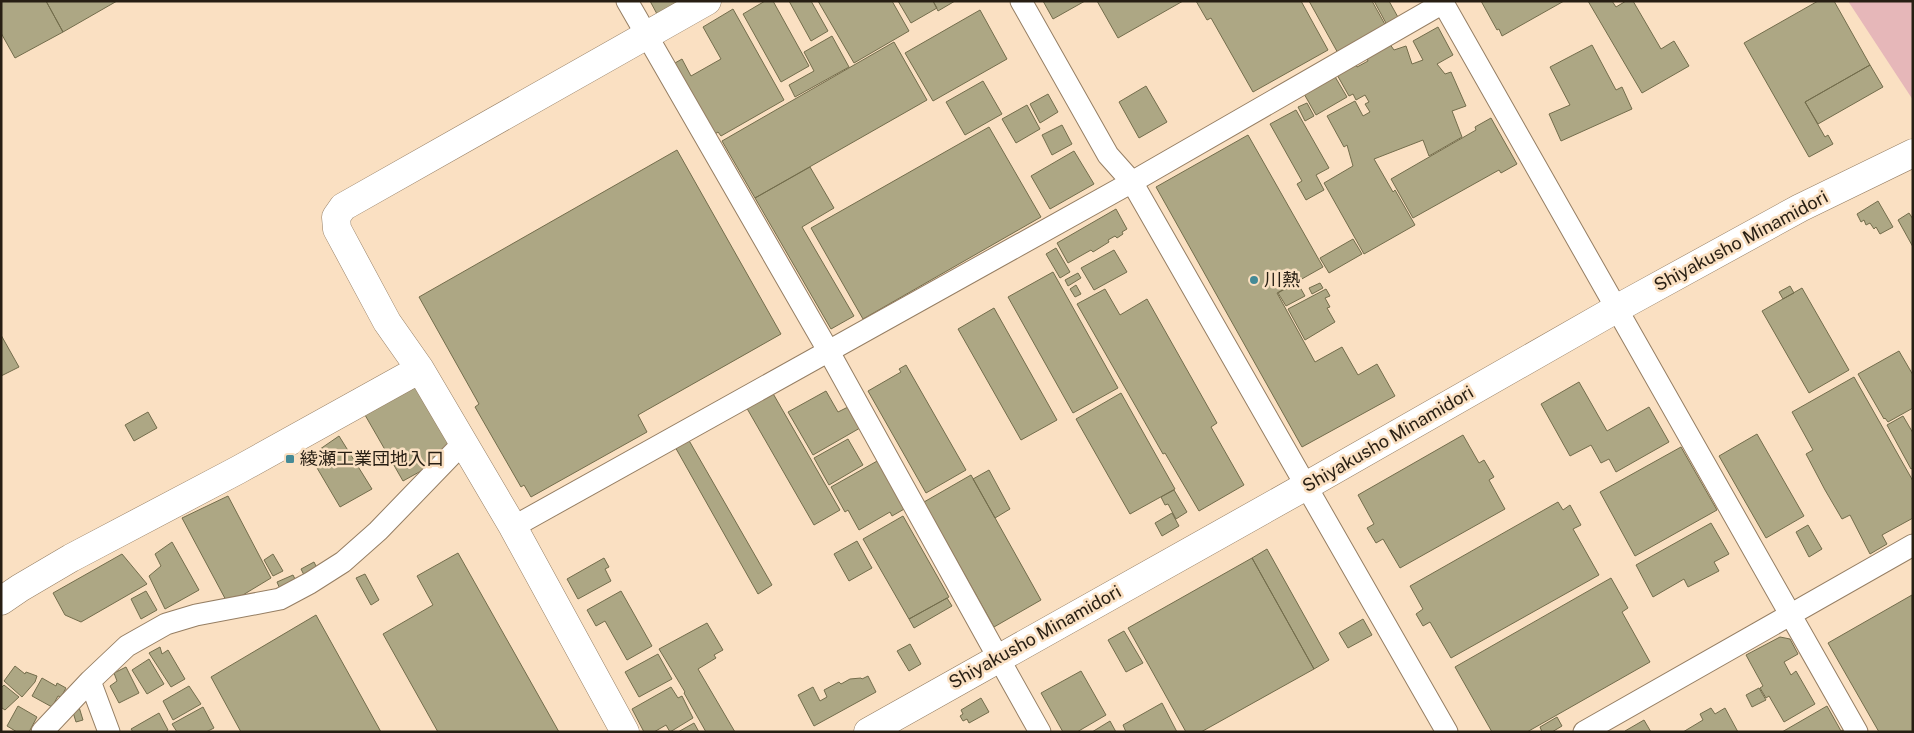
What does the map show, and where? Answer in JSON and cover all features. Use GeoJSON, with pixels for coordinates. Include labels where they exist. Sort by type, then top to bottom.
{"type":"FeatureCollection","features":[{"type":"Feature","properties":{"kind":"street"},"geometry":{"type":"LineString","coordinates":[[627,1],[829,352],[1040,732]]}},
{"type":"Feature","properties":{"kind":"street"},"geometry":{"type":"LineString","coordinates":[[625,732],[513,527],[464,442],[420,369],[387,322],[336,230],[336,217],[343,207],[707,1]]}},
{"type":"Feature","properties":{"kind":"street"},"geometry":{"type":"LineString","coordinates":[[1020,1],[1108,155],[1132,182],[1447,732]]}},
{"type":"Feature","properties":{"kind":"street"},"geometry":{"type":"LineString","coordinates":[[513,527],[1132,182],[1442,2],[1856,732]]}},
{"type":"Feature","properties":{"kind":"street","name":"Shiyakusho Minamidori"},"geometry":{"type":"LineString","coordinates":[[868,732],[1306,486],[1616,308],[1800,208],[1913,154]]}},
{"type":"Feature","properties":{"kind":"street"},"geometry":{"type":"LineString","coordinates":[[1,602],[20,588],[71,558],[238,470],[420,369]]}},
{"type":"Feature","properties":{"kind":"street"},"geometry":{"type":"LineString","coordinates":[[42,732],[90,681],[127,646],[166,624],[196,615],[280,599],[343,562],[378,531],[464,442]]}},
{"type":"Feature","properties":{"kind":"street"},"geometry":{"type":"LineString","coordinates":[[1584,732],[1913,545]]}},
{"type":"Feature","properties":{"kind":"street"},"geometry":{"type":"LineString","coordinates":[[90,681],[109,732]]}},
{"type":"Feature","properties":{"kind":"shaded area"},"geometry":{"type":"Polygon","coordinates":[[[1848,1],[1913,1],[1913,100],[1848,1]]]}},
{"type":"Feature","properties":{"kind":"building"},"geometry":{"type":"Polygon","coordinates":[[[1,1],[46,1],[63,32],[15,58],[1,33],[1,1]]]}},
{"type":"Feature","properties":{"kind":"building"},"geometry":{"type":"Polygon","coordinates":[[[46,1],[117,1],[63,32],[46,1]]]}},
{"type":"Feature","properties":{"kind":"building"},"geometry":{"type":"Polygon","coordinates":[[[650,1],[679,1],[657,14],[650,1]]]}},
{"type":"Feature","properties":{"kind":"building"},"geometry":{"type":"Polygon","coordinates":[[[765,1],[773,1],[809,66],[781,82],[743,14],[765,1]]]}},
{"type":"Feature","properties":{"kind":"building"},"geometry":{"type":"Polygon","coordinates":[[[789,1],[811,1],[828,31],[811,41],[789,1]]]}},
{"type":"Feature","properties":{"kind":"building"},"geometry":{"type":"Polygon","coordinates":[[[818,1],[892,1],[909,31],[854,63],[818,1]]]}},
{"type":"Feature","properties":{"kind":"building"},"geometry":{"type":"Polygon","coordinates":[[[898,1],[933,1],[937,8],[911,23],[898,1]]]}},
{"type":"Feature","properties":{"kind":"building"},"geometry":{"type":"Polygon","coordinates":[[[933,1],[955,1],[938,11],[933,1]]]}},
{"type":"Feature","properties":{"kind":"building"},"geometry":{"type":"Polygon","coordinates":[[[1043,1],[1085,1],[1053,19],[1043,1]]]}},
{"type":"Feature","properties":{"kind":"building"},"geometry":{"type":"Polygon","coordinates":[[[1097,1],[1183,1],[1118,38],[1097,1]]]}},
{"type":"Feature","properties":{"kind":"building"},"geometry":{"type":"Polygon","coordinates":[[[1196,1],[1301,1],[1328,50],[1253,92],[1211,18],[1207,20],[1196,1]]]}},
{"type":"Feature","properties":{"kind":"building"},"geometry":{"type":"Polygon","coordinates":[[[1309,1],[1372,1],[1387,28],[1339,55],[1309,1]]]}},
{"type":"Feature","properties":{"kind":"building"},"geometry":{"type":"Polygon","coordinates":[[[1374,1],[1389,1],[1399,19],[1387,25],[1374,1]]]}},
{"type":"Feature","properties":{"kind":"building"},"geometry":{"type":"Polygon","coordinates":[[[1481,1],[1564,1],[1502,36],[1481,1]]]}},
{"type":"Feature","properties":{"kind":"building"},"geometry":{"type":"Polygon","coordinates":[[[1588,1],[1612,1],[1616,7],[1626,1],[1633,1],[1661,49],[1674,41],[1689,66],[1642,93],[1588,1]]]}},
{"type":"Feature","properties":{"kind":"building"},"geometry":{"type":"Polygon","coordinates":[[[1818,1],[1834,1],[1870,65],[1805,102],[1825,137],[1828,135],[1833,144],[1809,157],[1744,43],[1818,1]]]}},
{"type":"Feature","properties":{"kind":"building"},"geometry":{"type":"Polygon","coordinates":[[[733,9],[784,100],[721,136],[718,132],[715,134],[675,63],[682,59],[691,76],[721,59],[703,27],[733,9]]]}},
{"type":"Feature","properties":{"kind":"building"},"geometry":{"type":"Polygon","coordinates":[[[980,10],[1007,59],[933,101],[905,53],[980,10]]]}},
{"type":"Feature","properties":{"kind":"building"},"geometry":{"type":"Polygon","coordinates":[[[1438,27],[1453,55],[1437,64],[1445,74],[1451,72],[1466,106],[1452,111],[1462,137],[1429,156],[1423,140],[1374,159],[1415,225],[1364,254],[1324,183],[1353,166],[1347,145],[1344,147],[1327,116],[1355,101],[1363,116],[1370,112],[1365,104],[1369,102],[1365,95],[1356,100],[1353,94],[1349,96],[1336,73],[1354,61],[1357,67],[1368,61],[1366,56],[1389,43],[1394,50],[1406,46],[1412,64],[1423,60],[1413,41],[1438,27]]]}},
{"type":"Feature","properties":{"kind":"building"},"geometry":{"type":"Polygon","coordinates":[[[832,36],[849,67],[795,97],[789,85],[814,71],[804,52],[832,36]]]}},
{"type":"Feature","properties":{"kind":"building"},"geometry":{"type":"Polygon","coordinates":[[[894,42],[927,100],[755,198],[722,141],[894,42]]]}},
{"type":"Feature","properties":{"kind":"building"},"geometry":{"type":"Polygon","coordinates":[[[1592,45],[1616,90],[1622,87],[1632,109],[1561,141],[1549,114],[1570,105],[1550,67],[1592,45]]]}},
{"type":"Feature","properties":{"kind":"building"},"geometry":{"type":"Polygon","coordinates":[[[1870,65],[1883,87],[1818,124],[1805,102],[1870,65]]]}},
{"type":"Feature","properties":{"kind":"building"},"geometry":{"type":"Polygon","coordinates":[[[1334,75],[1347,97],[1316,115],[1303,92],[1334,75]]]}},
{"type":"Feature","properties":{"kind":"building"},"geometry":{"type":"Polygon","coordinates":[[[983,81],[1002,114],[965,135],[946,102],[983,81]]]}},
{"type":"Feature","properties":{"kind":"building"},"geometry":{"type":"Polygon","coordinates":[[[1146,86],[1167,122],[1139,138],[1119,102],[1146,86]]]}},
{"type":"Feature","properties":{"kind":"building"},"geometry":{"type":"Polygon","coordinates":[[[1048,94],[1058,112],[1040,123],[1030,104],[1048,94]]]}},
{"type":"Feature","properties":{"kind":"building"},"geometry":{"type":"Polygon","coordinates":[[[1307,103],[1314,116],[1305,121],[1298,107],[1307,103]]]}},
{"type":"Feature","properties":{"kind":"building"},"geometry":{"type":"Polygon","coordinates":[[[1027,105],[1040,129],[1016,143],[1002,119],[1027,105]]]}},
{"type":"Feature","properties":{"kind":"building"},"geometry":{"type":"Polygon","coordinates":[[[1296,110],[1329,168],[1316,175],[1324,190],[1306,200],[1297,184],[1302,181],[1270,124],[1296,110]]]}},
{"type":"Feature","properties":{"kind":"building"},"geometry":{"type":"Polygon","coordinates":[[[1491,118],[1517,164],[1501,173],[1499,170],[1413,218],[1391,179],[1476,130],[1475,127],[1491,118]]]}},
{"type":"Feature","properties":{"kind":"building"},"geometry":{"type":"Polygon","coordinates":[[[1062,125],[1072,144],[1052,155],[1042,135],[1062,125]]]}},
{"type":"Feature","properties":{"kind":"building"},"geometry":{"type":"Polygon","coordinates":[[[989,127],[1041,217],[863,319],[811,228],[989,127]]]}},
{"type":"Feature","properties":{"kind":"building","name":"川熱"},"geometry":{"type":"Polygon","coordinates":[[[1248,135],[1323,267],[1277,293],[1315,362],[1342,347],[1358,375],[1377,364],[1395,396],[1302,447],[1156,187],[1248,135]]]}},
{"type":"Feature","properties":{"kind":"building"},"geometry":{"type":"Polygon","coordinates":[[[677,150],[781,334],[638,415],[647,432],[531,497],[524,485],[521,487],[475,407],[479,404],[419,297],[677,150]]]}},
{"type":"Feature","properties":{"kind":"building"},"geometry":{"type":"Polygon","coordinates":[[[1074,151],[1094,184],[1050,209],[1031,176],[1074,151]]]}},
{"type":"Feature","properties":{"kind":"building"},"geometry":{"type":"Polygon","coordinates":[[[810,167],[834,208],[802,227],[854,316],[831,329],[755,198],[810,167]]]}},
{"type":"Feature","properties":{"kind":"building"},"geometry":{"type":"Polygon","coordinates":[[[1878,201],[1893,227],[1880,234],[1876,227],[1874,229],[1870,223],[1866,225],[1864,220],[1861,222],[1857,214],[1878,201]]]}},
{"type":"Feature","properties":{"kind":"building"},"geometry":{"type":"Polygon","coordinates":[[[1116,209],[1127,229],[1122,232],[1123,234],[1117,238],[1115,236],[1093,252],[1091,250],[1068,263],[1057,243],[1116,209]]]}},
{"type":"Feature","properties":{"kind":"building"},"geometry":{"type":"Polygon","coordinates":[[[1909,213],[1913,219],[1913,247],[1898,220],[1909,213]]]}},
{"type":"Feature","properties":{"kind":"building"},"geometry":{"type":"Polygon","coordinates":[[[1353,239],[1362,254],[1329,273],[1320,258],[1353,239]]]}},
{"type":"Feature","properties":{"kind":"building"},"geometry":{"type":"Polygon","coordinates":[[[1056,248],[1070,272],[1060,278],[1046,254],[1056,248]]]}},
{"type":"Feature","properties":{"kind":"building"},"geometry":{"type":"Polygon","coordinates":[[[1114,250],[1127,272],[1094,290],[1081,268],[1114,250]]]}},
{"type":"Feature","properties":{"kind":"building"},"geometry":{"type":"Polygon","coordinates":[[[1053,272],[1118,388],[1073,413],[1008,297],[1053,272]]]}},
{"type":"Feature","properties":{"kind":"building"},"geometry":{"type":"Polygon","coordinates":[[[1078,273],[1081,278],[1068,286],[1065,280],[1078,273]]]}},
{"type":"Feature","properties":{"kind":"building"},"geometry":{"type":"Polygon","coordinates":[[[1297,282],[1305,296],[1286,306],[1278,293],[1297,282]]]}},
{"type":"Feature","properties":{"kind":"building"},"geometry":{"type":"Polygon","coordinates":[[[1320,283],[1323,288],[1312,294],[1309,288],[1320,283]]]}},
{"type":"Feature","properties":{"kind":"building"},"geometry":{"type":"Polygon","coordinates":[[[1076,285],[1081,294],[1075,297],[1070,289],[1076,285]]]}},
{"type":"Feature","properties":{"kind":"building"},"geometry":{"type":"Polygon","coordinates":[[[1790,286],[1794,293],[1783,299],[1779,292],[1790,286]]]}},
{"type":"Feature","properties":{"kind":"building"},"geometry":{"type":"Polygon","coordinates":[[[1802,288],[1849,370],[1809,393],[1762,311],[1802,288]]]}},
{"type":"Feature","properties":{"kind":"building"},"geometry":{"type":"Polygon","coordinates":[[[1105,289],[1120,315],[1147,299],[1217,423],[1211,427],[1244,485],[1199,511],[1165,453],[1163,454],[1077,304],[1105,289]]]}},
{"type":"Feature","properties":{"kind":"building"},"geometry":{"type":"Polygon","coordinates":[[[1326,289],[1330,296],[1325,298],[1330,307],[1327,308],[1335,322],[1305,340],[1288,309],[1326,289]]]}},
{"type":"Feature","properties":{"kind":"building"},"geometry":{"type":"Polygon","coordinates":[[[994,308],[1057,420],[1021,440],[958,329],[994,308]]]}},
{"type":"Feature","properties":{"kind":"building"},"geometry":{"type":"Polygon","coordinates":[[[1,335],[19,367],[1,376],[1,335]]]}},
{"type":"Feature","properties":{"kind":"building"},"geometry":{"type":"Polygon","coordinates":[[[1899,351],[1913,375],[1913,408],[1888,422],[1884,419],[1858,374],[1899,351]]]}},
{"type":"Feature","properties":{"kind":"building"},"geometry":{"type":"Polygon","coordinates":[[[906,365],[966,470],[926,493],[868,391],[901,372],[899,369],[906,365]]]}},
{"type":"Feature","properties":{"kind":"building"},"geometry":{"type":"Polygon","coordinates":[[[1854,377],[1913,481],[1913,518],[1882,535],[1887,544],[1870,554],[1850,515],[1842,519],[1825,490],[1806,454],[1813,450],[1792,412],[1854,377]]]}},
{"type":"Feature","properties":{"kind":"building"},"geometry":{"type":"Polygon","coordinates":[[[1579,382],[1607,431],[1649,407],[1669,442],[1616,472],[1609,459],[1601,463],[1591,445],[1570,456],[1541,404],[1579,382]]]}},
{"type":"Feature","properties":{"kind":"building"},"geometry":{"type":"Polygon","coordinates":[[[420,384],[453,442],[439,461],[403,481],[365,415],[420,384]]]}},
{"type":"Feature","properties":{"kind":"building"},"geometry":{"type":"Polygon","coordinates":[[[771,390],[840,510],[814,525],[745,405],[771,390]]]}},
{"type":"Feature","properties":{"kind":"building"},"geometry":{"type":"Polygon","coordinates":[[[826,391],[838,412],[848,407],[860,428],[813,455],[788,412],[826,391]]]}},
{"type":"Feature","properties":{"kind":"building"},"geometry":{"type":"Polygon","coordinates":[[[1121,393],[1175,489],[1130,514],[1076,419],[1121,393]]]}},
{"type":"Feature","properties":{"kind":"building"},"geometry":{"type":"Polygon","coordinates":[[[148,412],[157,428],[134,441],[125,425],[148,412]]]}},
{"type":"Feature","properties":{"kind":"building"},"geometry":{"type":"Polygon","coordinates":[[[1903,416],[1913,433],[1913,468],[1911,469],[1887,425],[1903,416]]]}},
{"type":"Feature","properties":{"kind":"building"},"geometry":{"type":"Polygon","coordinates":[[[1757,434],[1804,516],[1766,538],[1719,456],[1757,434]]]}},
{"type":"Feature","properties":{"kind":"building"},"geometry":{"type":"Polygon","coordinates":[[[1463,435],[1479,463],[1484,460],[1494,477],[1489,480],[1505,509],[1400,568],[1383,539],[1376,543],[1367,528],[1374,524],[1358,495],[1463,435]]]}},
{"type":"Feature","properties":{"kind":"building"},"geometry":{"type":"Polygon","coordinates":[[[339,436],[372,489],[340,507],[310,456],[339,436]]]}},
{"type":"Feature","properties":{"kind":"building"},"geometry":{"type":"Polygon","coordinates":[[[687,437],[772,585],[758,594],[674,445],[687,437]]]}},
{"type":"Feature","properties":{"kind":"building"},"geometry":{"type":"Polygon","coordinates":[[[848,439],[863,465],[829,485],[814,458],[848,439]]]}},
{"type":"Feature","properties":{"kind":"building"},"geometry":{"type":"Polygon","coordinates":[[[1681,447],[1717,510],[1635,556],[1600,492],[1681,447]]]}},
{"type":"Feature","properties":{"kind":"building"},"geometry":{"type":"Polygon","coordinates":[[[879,460],[906,508],[892,516],[890,512],[859,530],[848,510],[845,512],[831,487],[879,460]]]}},
{"type":"Feature","properties":{"kind":"building"},"geometry":{"type":"Polygon","coordinates":[[[989,470],[1010,509],[995,518],[973,479],[989,470]]]}},
{"type":"Feature","properties":{"kind":"building"},"geometry":{"type":"Polygon","coordinates":[[[971,475],[1041,600],[994,627],[924,502],[971,475]]]}},
{"type":"Feature","properties":{"kind":"building"},"geometry":{"type":"Polygon","coordinates":[[[1174,490],[1187,512],[1176,519],[1168,504],[1165,505],[1161,497],[1174,490]]]}},
{"type":"Feature","properties":{"kind":"building"},"geometry":{"type":"Polygon","coordinates":[[[228,496],[271,578],[228,604],[182,518],[228,496]]]}},
{"type":"Feature","properties":{"kind":"building"},"geometry":{"type":"Polygon","coordinates":[[[1558,502],[1563,510],[1570,505],[1581,525],[1573,529],[1599,575],[1451,658],[1430,622],[1423,626],[1416,614],[1423,609],[1410,586],[1558,502]]]}},
{"type":"Feature","properties":{"kind":"building"},"geometry":{"type":"Polygon","coordinates":[[[1172,513],[1179,526],[1162,536],[1155,523],[1172,513]]]}},
{"type":"Feature","properties":{"kind":"building"},"geometry":{"type":"Polygon","coordinates":[[[903,516],[949,597],[909,619],[863,539],[903,516]]]}},
{"type":"Feature","properties":{"kind":"building"},"geometry":{"type":"Polygon","coordinates":[[[1711,523],[1729,554],[1714,562],[1719,571],[1688,587],[1684,579],[1653,597],[1636,565],[1711,523]]]}},
{"type":"Feature","properties":{"kind":"building"},"geometry":{"type":"Polygon","coordinates":[[[1808,525],[1822,549],[1809,557],[1796,532],[1808,525]]]}},
{"type":"Feature","properties":{"kind":"building"},"geometry":{"type":"Polygon","coordinates":[[[857,541],[872,568],[849,581],[834,554],[857,541]]]}},
{"type":"Feature","properties":{"kind":"building"},"geometry":{"type":"Polygon","coordinates":[[[172,542],[199,590],[165,609],[149,576],[161,566],[155,554],[172,542]]]}},
{"type":"Feature","properties":{"kind":"building"},"geometry":{"type":"Polygon","coordinates":[[[1267,549],[1329,660],[1314,669],[1252,558],[1267,549]]]}},
{"type":"Feature","properties":{"kind":"building"},"geometry":{"type":"Polygon","coordinates":[[[458,553],[559,732],[438,732],[383,634],[433,605],[417,576],[458,553]]]}},
{"type":"Feature","properties":{"kind":"building"},"geometry":{"type":"Polygon","coordinates":[[[122,554],[147,584],[81,622],[65,615],[53,593],[122,554]]]}},
{"type":"Feature","properties":{"kind":"building"},"geometry":{"type":"Polygon","coordinates":[[[273,554],[283,571],[273,576],[264,560],[273,554]]]}},
{"type":"Feature","properties":{"kind":"building"},"geometry":{"type":"Polygon","coordinates":[[[604,558],[609,567],[605,569],[611,581],[578,599],[567,579],[604,558]]]}},
{"type":"Feature","properties":{"kind":"building"},"geometry":{"type":"Polygon","coordinates":[[[1252,558],[1314,669],[1201,732],[1186,732],[1128,628],[1252,558]]]}},
{"type":"Feature","properties":{"kind":"building"},"geometry":{"type":"Polygon","coordinates":[[[314,562],[318,570],[305,577],[301,569],[314,562]]]}},
{"type":"Feature","properties":{"kind":"building"},"geometry":{"type":"Polygon","coordinates":[[[365,574],[379,600],[371,605],[356,578],[365,574]]]}},
{"type":"Feature","properties":{"kind":"building"},"geometry":{"type":"Polygon","coordinates":[[[293,575],[296,581],[280,589],[277,582],[293,575]]]}},
{"type":"Feature","properties":{"kind":"building"},"geometry":{"type":"Polygon","coordinates":[[[1611,578],[1628,608],[1622,612],[1650,662],[1527,732],[1492,732],[1455,667],[1611,578]]]}},
{"type":"Feature","properties":{"kind":"building"},"geometry":{"type":"Polygon","coordinates":[[[146,591],[157,610],[141,619],[131,599],[146,591]]]}},
{"type":"Feature","properties":{"kind":"building"},"geometry":{"type":"Polygon","coordinates":[[[621,591],[652,646],[627,660],[605,621],[596,626],[587,610],[621,591]]]}},
{"type":"Feature","properties":{"kind":"building"},"geometry":{"type":"Polygon","coordinates":[[[1912,595],[1913,732],[1879,732],[1828,643],[1912,595]]]}},
{"type":"Feature","properties":{"kind":"building"},"geometry":{"type":"Polygon","coordinates":[[[947,598],[952,606],[914,628],[909,619],[947,598]]]}},
{"type":"Feature","properties":{"kind":"building"},"geometry":{"type":"Polygon","coordinates":[[[316,615],[381,732],[241,732],[211,677],[316,615]]]}},
{"type":"Feature","properties":{"kind":"building"},"geometry":{"type":"Polygon","coordinates":[[[1363,619],[1372,635],[1348,648],[1339,633],[1363,619]]]}},
{"type":"Feature","properties":{"kind":"building"},"geometry":{"type":"Polygon","coordinates":[[[707,623],[723,650],[714,655],[716,658],[698,669],[735,732],[706,732],[659,649],[707,623]]]}},
{"type":"Feature","properties":{"kind":"building"},"geometry":{"type":"Polygon","coordinates":[[[1124,631],[1143,663],[1126,672],[1108,640],[1124,631]]]}},
{"type":"Feature","properties":{"kind":"building"},"geometry":{"type":"Polygon","coordinates":[[[1780,637],[1790,639],[1798,654],[1784,662],[1791,675],[1796,671],[1815,704],[1784,722],[1769,696],[1766,698],[1760,688],[1763,686],[1746,655],[1780,637]]]}},
{"type":"Feature","properties":{"kind":"building"},"geometry":{"type":"Polygon","coordinates":[[[910,644],[921,664],[909,671],[897,651],[910,644]]]}},
{"type":"Feature","properties":{"kind":"building"},"geometry":{"type":"Polygon","coordinates":[[[160,647],[162,654],[168,650],[185,679],[171,687],[149,653],[160,647]]]}},
{"type":"Feature","properties":{"kind":"building"},"geometry":{"type":"Polygon","coordinates":[[[658,654],[672,679],[639,697],[625,672],[658,654]]]}},
{"type":"Feature","properties":{"kind":"building"},"geometry":{"type":"Polygon","coordinates":[[[149,659],[164,684],[147,694],[132,670],[149,659]]]}},
{"type":"Feature","properties":{"kind":"building"},"geometry":{"type":"Polygon","coordinates":[[[15,666],[25,674],[26,672],[37,676],[35,682],[22,697],[4,681],[15,666]]]}},
{"type":"Feature","properties":{"kind":"building"},"geometry":{"type":"Polygon","coordinates":[[[126,667],[139,693],[119,703],[110,686],[117,681],[114,673],[126,667]]]}},
{"type":"Feature","properties":{"kind":"building"},"geometry":{"type":"Polygon","coordinates":[[[1081,671],[1106,715],[1077,732],[1063,732],[1041,693],[1081,671]]]}},
{"type":"Feature","properties":{"kind":"building"},"geometry":{"type":"Polygon","coordinates":[[[868,676],[876,692],[814,726],[798,695],[813,687],[820,701],[827,697],[824,690],[839,682],[841,684],[850,679],[862,679],[868,676]]]}},
{"type":"Feature","properties":{"kind":"building"},"geometry":{"type":"Polygon","coordinates":[[[42,678],[56,686],[57,683],[66,688],[61,697],[58,696],[52,707],[32,696],[42,678]]]}},
{"type":"Feature","properties":{"kind":"building"},"geometry":{"type":"Polygon","coordinates":[[[4,685],[19,697],[5,710],[1,709],[1,688],[4,685]]]}},
{"type":"Feature","properties":{"kind":"building"},"geometry":{"type":"Polygon","coordinates":[[[189,686],[201,704],[173,720],[163,701],[189,686]]]}},
{"type":"Feature","properties":{"kind":"building"},"geometry":{"type":"Polygon","coordinates":[[[671,687],[678,698],[682,696],[693,718],[670,732],[666,725],[654,732],[644,732],[632,709],[671,687]]]}},
{"type":"Feature","properties":{"kind":"building"},"geometry":{"type":"Polygon","coordinates":[[[1759,688],[1766,700],[1752,707],[1746,695],[1759,688]]]}},
{"type":"Feature","properties":{"kind":"building"},"geometry":{"type":"Polygon","coordinates":[[[981,698],[989,712],[969,723],[967,719],[963,721],[960,716],[963,714],[961,710],[981,698]]]}},
{"type":"Feature","properties":{"kind":"building"},"geometry":{"type":"Polygon","coordinates":[[[1162,703],[1177,732],[1126,732],[1123,725],[1162,703]]]}},
{"type":"Feature","properties":{"kind":"building"},"geometry":{"type":"Polygon","coordinates":[[[18,706],[37,717],[29,732],[17,732],[7,726],[18,706]]]}},
{"type":"Feature","properties":{"kind":"building"},"geometry":{"type":"Polygon","coordinates":[[[1827,706],[1841,731],[1843,730],[1844,732],[1782,732],[1827,706]]]}},
{"type":"Feature","properties":{"kind":"building"},"geometry":{"type":"Polygon","coordinates":[[[79,707],[83,720],[76,722],[72,709],[79,707]]]}},
{"type":"Feature","properties":{"kind":"building"},"geometry":{"type":"Polygon","coordinates":[[[203,707],[214,728],[206,732],[177,732],[172,724],[203,707]]]}},
{"type":"Feature","properties":{"kind":"building"},"geometry":{"type":"Polygon","coordinates":[[[1711,708],[1715,714],[1725,708],[1738,732],[1683,732],[1703,720],[1700,714],[1711,708]]]}},
{"type":"Feature","properties":{"kind":"building"},"geometry":{"type":"Polygon","coordinates":[[[159,713],[168,730],[165,732],[133,732],[131,729],[159,713]]]}},
{"type":"Feature","properties":{"kind":"building"},"geometry":{"type":"Polygon","coordinates":[[[1557,717],[1562,726],[1552,732],[1542,732],[1540,727],[1557,717]]]}},
{"type":"Feature","properties":{"kind":"building"},"geometry":{"type":"Polygon","coordinates":[[[1644,720],[1651,732],[1625,731],[1644,720]]]}},
{"type":"Feature","properties":{"kind":"building"},"geometry":{"type":"Polygon","coordinates":[[[1110,721],[1116,732],[1092,732],[1110,721]]]}},
{"type":"Feature","properties":{"kind":"building"},"geometry":{"type":"Polygon","coordinates":[[[694,723],[699,732],[678,732],[694,723]]]}},
{"type":"Feature","properties":{"kind":"place","name":"川熱"},"geometry":{"type":"Point","coordinates":[1254,280]}},
{"type":"Feature","properties":{"kind":"place","name":"綾瀬工業団地入口"},"geometry":{"type":"Point","coordinates":[290,459]}}]}
